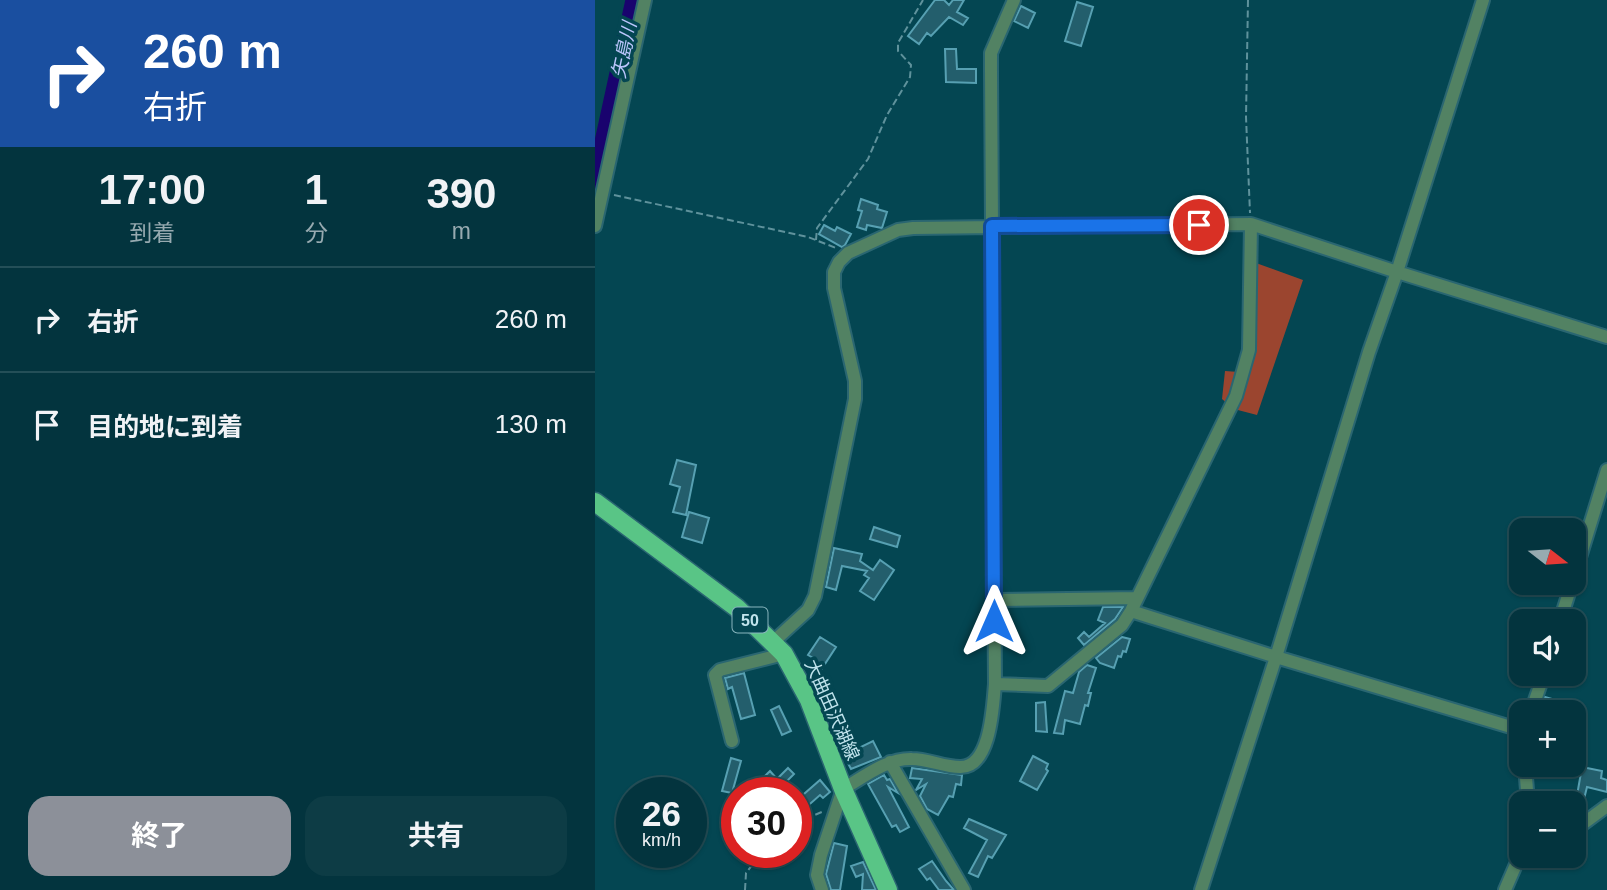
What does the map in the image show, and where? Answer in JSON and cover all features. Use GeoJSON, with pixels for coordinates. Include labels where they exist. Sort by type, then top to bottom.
{"type":"FeatureCollection","features":[{"type":"Feature","properties":{"kind":"main road","name":"大曲田沢湖線"},"geometry":{"type":"LineString","coordinates":[[595,502],[737,608],[778,648],[809,700],[843,789],[887,890]]}},
{"type":"Feature","properties":{"kind":"street"},"geometry":{"type":"LineString","coordinates":[[595,226],[645,0]]}},
{"type":"Feature","properties":{"kind":"street"},"geometry":{"type":"LineString","coordinates":[[822,890],[817,875],[819,865],[843,789],[890,762],[912,758],[962,768],[973,764],[984,747],[991,726],[995,684],[991,53],[1014,0]]}},
{"type":"Feature","properties":{"kind":"street"},"geometry":{"type":"LineString","coordinates":[[1201,890],[1276,657],[1369,352],[1483,0]]}},
{"type":"Feature","properties":{"kind":"street"},"geometry":{"type":"LineString","coordinates":[[995,684],[1048,686],[1122,625],[1131,611],[1236,396],[1249,350],[1251,224]]}},
{"type":"Feature","properties":{"kind":"street"},"geometry":{"type":"LineString","coordinates":[[732,741],[715,675],[720,670],[778,648],[808,610],[815,596],[855,398],[855,381],[834,288],[834,272],[848,253],[898,230],[913,228],[1251,224],[1607,337]]}},
{"type":"Feature","properties":{"kind":"street"},"geometry":{"type":"LineString","coordinates":[[1586,539],[1607,470]]}},
{"type":"Feature","properties":{"kind":"street"},"geometry":{"type":"LineString","coordinates":[[994,600],[1137,598]]}},
{"type":"Feature","properties":{"kind":"street"},"geometry":{"type":"LineString","coordinates":[[1131,611],[1509,726]]}},
{"type":"Feature","properties":{"kind":"street"},"geometry":{"type":"LineString","coordinates":[[890,762],[964,890]]}},
{"type":"Feature","properties":{"kind":"street"},"geometry":{"type":"LineString","coordinates":[[1586,822],[1607,806]]}},
{"type":"Feature","properties":{"kind":"street"},"geometry":{"type":"LineString","coordinates":[[1505,890],[1515,868]]}},
{"type":"Feature","properties":{"kind":"path"},"geometry":{"type":"LineString","coordinates":[[816,240],[817,228],[868,159],[887,116],[910,77],[911,65],[898,51],[898,43],[923,0]]}},
{"type":"Feature","properties":{"kind":"path"},"geometry":{"type":"LineString","coordinates":[[1248,0],[1246,117],[1251,224]]}},
{"type":"Feature","properties":{"kind":"path"},"geometry":{"type":"LineString","coordinates":[[602,192],[816,240],[848,253]]}},
{"type":"Feature","properties":{"kind":"path"},"geometry":{"type":"LineString","coordinates":[[812,816],[826,810]]}},
{"type":"Feature","properties":{"kind":"path"},"geometry":{"type":"LineString","coordinates":[[745,890],[746,873],[750,868]]}},
{"type":"Feature","properties":{"kind":"shaded area"},"geometry":{"type":"Polygon","coordinates":[[[1256,263],[1303,280],[1257,415],[1234,409],[1222,399],[1225,371],[1239,372],[1245,352],[1256,263]]]}},
{"type":"Feature","properties":{"kind":"building"},"geometry":{"type":"Polygon","coordinates":[[[935,0],[944,0],[949,5],[953,0],[964,0],[957,12],[968,18],[963,25],[949,17],[931,36],[927,33],[919,44],[908,36],[935,0]]]}},
{"type":"Feature","properties":{"kind":"building"},"geometry":{"type":"Polygon","coordinates":[[[1077,2],[1093,7],[1081,46],[1065,41],[1077,2]]]}},
{"type":"Feature","properties":{"kind":"building"},"geometry":{"type":"Polygon","coordinates":[[[1021,6],[1035,13],[1028,28],[1014,21],[1021,6]]]}},
{"type":"Feature","properties":{"kind":"building"},"geometry":{"type":"Polygon","coordinates":[[[945,49],[956,49],[957,69],[976,69],[976,83],[946,82],[945,49]]]}},
{"type":"Feature","properties":{"kind":"building"},"geometry":{"type":"Polygon","coordinates":[[[861,199],[878,205],[877,209],[887,212],[882,228],[867,225],[866,230],[857,227],[862,211],[858,210],[861,199]]]}},
{"type":"Feature","properties":{"kind":"building"},"geometry":{"type":"Polygon","coordinates":[[[824,225],[835,231],[837,227],[851,234],[845,245],[842,247],[819,234],[824,225]]]}},
{"type":"Feature","properties":{"kind":"building"},"geometry":{"type":"Polygon","coordinates":[[[677,460],[696,465],[686,515],[673,512],[680,487],[670,484],[677,460]]]}},
{"type":"Feature","properties":{"kind":"building"},"geometry":{"type":"Polygon","coordinates":[[[689,512],[709,518],[702,543],[682,537],[689,512]]]}},
{"type":"Feature","properties":{"kind":"building"},"geometry":{"type":"Polygon","coordinates":[[[874,527],[900,536],[897,547],[870,539],[874,527]]]}},
{"type":"Feature","properties":{"kind":"building"},"geometry":{"type":"Polygon","coordinates":[[[834,548],[862,554],[860,561],[873,570],[880,560],[894,570],[874,600],[860,591],[869,578],[864,575],[867,571],[842,566],[836,590],[826,587],[834,548]]]}},
{"type":"Feature","properties":{"kind":"building"},"geometry":{"type":"Polygon","coordinates":[[[1103,607],[1123,607],[1115,619],[1084,645],[1078,638],[1084,632],[1089,637],[1105,623],[1098,620],[1103,607]]]}},
{"type":"Feature","properties":{"kind":"building"},"geometry":{"type":"Polygon","coordinates":[[[820,637],[836,647],[819,673],[810,667],[815,659],[808,655],[820,637]]]}},
{"type":"Feature","properties":{"kind":"building"},"geometry":{"type":"Polygon","coordinates":[[[1122,637],[1130,639],[1126,652],[1123,651],[1121,657],[1118,656],[1114,668],[1100,663],[1096,658],[1122,637]]]}},
{"type":"Feature","properties":{"kind":"building"},"geometry":{"type":"Polygon","coordinates":[[[1087,665],[1096,668],[1088,693],[1091,693],[1088,706],[1085,705],[1080,724],[1065,720],[1063,734],[1054,733],[1065,691],[1073,693],[1079,672],[1087,665]]]}},
{"type":"Feature","properties":{"kind":"building"},"geometry":{"type":"Polygon","coordinates":[[[744,673],[755,715],[741,719],[732,687],[728,689],[725,678],[744,673]]]}},
{"type":"Feature","properties":{"kind":"building"},"geometry":{"type":"Polygon","coordinates":[[[1045,702],[1047,732],[1036,731],[1036,703],[1045,702]]]}},
{"type":"Feature","properties":{"kind":"building"},"geometry":{"type":"Polygon","coordinates":[[[779,706],[791,731],[782,735],[771,710],[779,706]]]}},
{"type":"Feature","properties":{"kind":"building"},"geometry":{"type":"Polygon","coordinates":[[[855,740],[859,748],[873,741],[881,757],[851,769],[840,748],[855,740]]]}},
{"type":"Feature","properties":{"kind":"building"},"geometry":{"type":"Polygon","coordinates":[[[1033,756],[1048,764],[1048,771],[1037,790],[1020,781],[1033,756]]]}},
{"type":"Feature","properties":{"kind":"building"},"geometry":{"type":"Polygon","coordinates":[[[731,758],[741,761],[736,777],[726,777],[731,758]]]}},
{"type":"Feature","properties":{"kind":"building"},"geometry":{"type":"Polygon","coordinates":[[[788,768],[794,774],[791,777],[779,777],[788,768]]]}},
{"type":"Feature","properties":{"kind":"building"},"geometry":{"type":"Polygon","coordinates":[[[912,768],[962,775],[961,785],[956,784],[953,797],[949,796],[938,815],[927,809],[920,796],[926,784],[916,790],[922,779],[910,778],[912,768]]]}},
{"type":"Feature","properties":{"kind":"building"},"geometry":{"type":"Polygon","coordinates":[[[1586,768],[1602,771],[1601,778],[1607,780],[1607,792],[1587,787],[1586,791],[1578,791],[1580,777],[1586,777],[1586,768]]]}},
{"type":"Feature","properties":{"kind":"building"},"geometry":{"type":"Polygon","coordinates":[[[770,771],[775,777],[764,777],[770,771]]]}},
{"type":"Feature","properties":{"kind":"building"},"geometry":{"type":"Polygon","coordinates":[[[884,775],[887,780],[890,779],[898,793],[888,787],[909,827],[900,832],[896,825],[892,827],[868,784],[884,775]]]}},
{"type":"Feature","properties":{"kind":"building"},"geometry":{"type":"Polygon","coordinates":[[[820,780],[830,792],[823,798],[820,795],[812,802],[812,787],[820,780]]]}},
{"type":"Feature","properties":{"kind":"building"},"geometry":{"type":"Polygon","coordinates":[[[969,819],[1006,835],[992,858],[988,856],[978,877],[969,873],[987,840],[964,828],[969,819]]]}},
{"type":"Feature","properties":{"kind":"building"},"geometry":{"type":"Polygon","coordinates":[[[834,843],[847,846],[840,890],[831,890],[826,874],[834,843]]]}},
{"type":"Feature","properties":{"kind":"building"},"geometry":{"type":"Polygon","coordinates":[[[932,861],[954,890],[939,890],[930,878],[927,880],[919,869],[932,861]]]}},
{"type":"Feature","properties":{"kind":"building"},"geometry":{"type":"Polygon","coordinates":[[[863,862],[876,890],[862,890],[863,874],[856,877],[851,866],[863,862]]]}},
{"type":"Feature","properties":{"kind":"waterway","name":"矢島川"},"geometry":{"type":"LineString","coordinates":[[595,183],[635,0]]}},
{"type":"Feature","properties":{"kind":"route"},"geometry":{"type":"LineString","coordinates":[[994,621],[992,226],[1199,225]]}}]}
